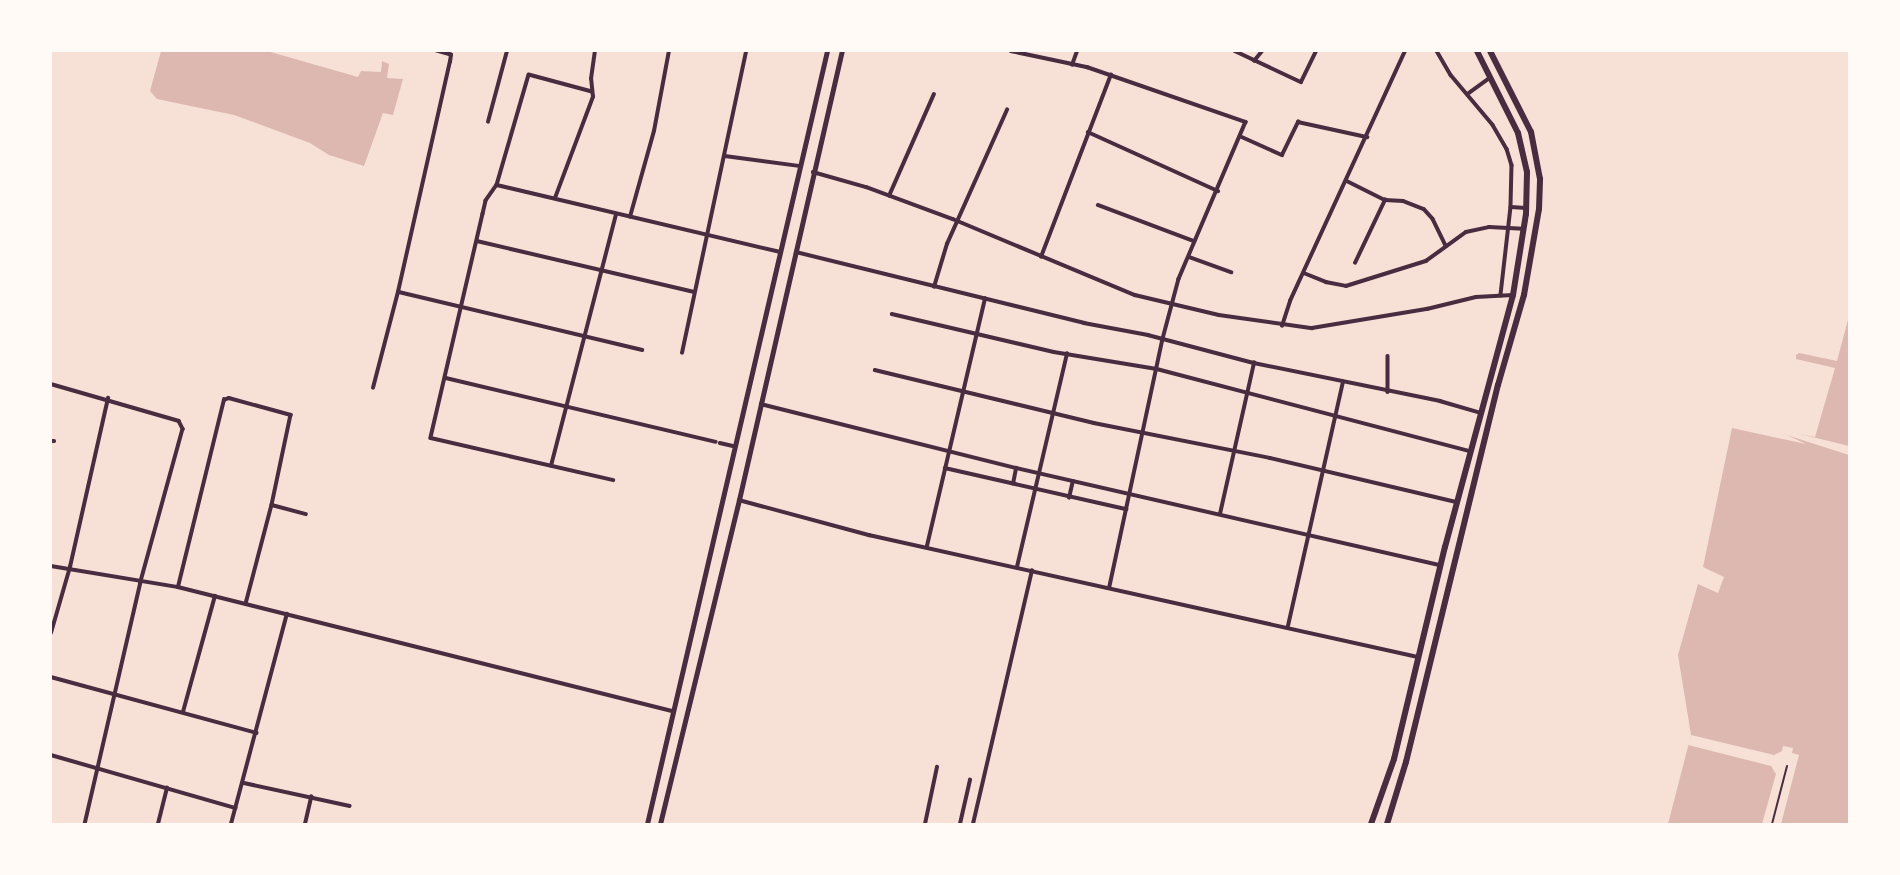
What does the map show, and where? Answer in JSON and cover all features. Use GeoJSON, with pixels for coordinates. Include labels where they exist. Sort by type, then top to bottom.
{"type":"FeatureCollection","features":[{"type":"Feature","properties":{"kind":"highway"},"geometry":{"type":"LineString","coordinates":[[1371,824],[1394,759],[1456,502],[1513,295],[1527,208],[1527,172],[1518,133],[1477,51]]}},
{"type":"Feature","properties":{"kind":"highway"},"geometry":{"type":"LineString","coordinates":[[1387,824],[1406,762],[1479,471],[1532,255],[1539,209],[1538,158],[1523,113],[1490,51]]}},
{"type":"Feature","properties":{"kind":"highway"},"geometry":{"type":"LineString","coordinates":[[1520,253],[1532,255]]}},
{"type":"Feature","properties":{"kind":"highway"},"geometry":{"type":"LineString","coordinates":[[1467,467],[1479,471]]}},
{"type":"Feature","properties":{"kind":"highway"},"geometry":{"type":"LineString","coordinates":[[1394,759],[1406,762]]}},
{"type":"Feature","properties":{"kind":"street"},"geometry":{"type":"LineString","coordinates":[[373,388],[452,56],[437,51]]}},
{"type":"Feature","properties":{"kind":"street"},"geometry":{"type":"LineString","coordinates":[[488,122],[506,51]]}},
{"type":"Feature","properties":{"kind":"street"},"geometry":{"type":"LineString","coordinates":[[555,199],[590,106],[595,51]]}},
{"type":"Feature","properties":{"kind":"street"},"geometry":{"type":"LineString","coordinates":[[630,216],[654,131],[670,51]]}},
{"type":"Feature","properties":{"kind":"street"},"geometry":{"type":"LineString","coordinates":[[682,353],[746,51]]}},
{"type":"Feature","properties":{"kind":"street"},"geometry":{"type":"LineString","coordinates":[[647,824],[827,51]]}},
{"type":"Feature","properties":{"kind":"street"},"geometry":{"type":"LineString","coordinates":[[660,824],[739,500],[842,51]]}},
{"type":"Feature","properties":{"kind":"street"},"geometry":{"type":"LineString","coordinates":[[1011,51],[1111,75],[1247,122],[1195,241],[1172,305],[1110,587]]}},
{"type":"Feature","properties":{"kind":"street"},"geometry":{"type":"LineString","coordinates":[[1072,65],[1077,51]]}},
{"type":"Feature","properties":{"kind":"street"},"geometry":{"type":"LineString","coordinates":[[1235,51],[1301,82],[1317,51]]}},
{"type":"Feature","properties":{"kind":"street"},"geometry":{"type":"LineString","coordinates":[[1254,61],[1262,51]]}},
{"type":"Feature","properties":{"kind":"street"},"geometry":{"type":"LineString","coordinates":[[1282,326],[1405,51]]}},
{"type":"Feature","properties":{"kind":"street"},"geometry":{"type":"LineString","coordinates":[[1437,51],[1451,75],[1469,94],[1507,149],[1512,166],[1511,207],[1501,295]]}},
{"type":"Feature","properties":{"kind":"street"},"geometry":{"type":"LineString","coordinates":[[592,92],[529,75],[497,185],[486,201],[432,441],[435,439],[613,480]]}},
{"type":"Feature","properties":{"kind":"street"},"geometry":{"type":"LineString","coordinates":[[1041,257],[1111,75]]}},
{"type":"Feature","properties":{"kind":"street"},"geometry":{"type":"LineString","coordinates":[[1469,94],[1490,78]]}},
{"type":"Feature","properties":{"kind":"street"},"geometry":{"type":"LineString","coordinates":[[890,196],[934,94]]}},
{"type":"Feature","properties":{"kind":"street"},"geometry":{"type":"LineString","coordinates":[[934,287],[947,244],[1007,110]]}},
{"type":"Feature","properties":{"kind":"street"},"geometry":{"type":"LineString","coordinates":[[1242,137],[1282,155],[1298,122],[1367,137]]}},
{"type":"Feature","properties":{"kind":"street"},"geometry":{"type":"LineString","coordinates":[[1088,132],[1219,191]]}},
{"type":"Feature","properties":{"kind":"street"},"geometry":{"type":"LineString","coordinates":[[725,156],[800,166]]}},
{"type":"Feature","properties":{"kind":"street"},"geometry":{"type":"LineString","coordinates":[[813,172],[958,221],[1135,295],[1172,305],[1282,326],[1312,328],[1344,324],[1476,297],[1513,295]]}},
{"type":"Feature","properties":{"kind":"street"},"geometry":{"type":"LineString","coordinates":[[1347,181],[1385,200],[1403,201],[1424,209],[1433,219],[1446,246]]}},
{"type":"Feature","properties":{"kind":"street"},"geometry":{"type":"LineString","coordinates":[[497,185],[780,252]]}},
{"type":"Feature","properties":{"kind":"street"},"geometry":{"type":"LineString","coordinates":[[1355,263],[1385,200]]}},
{"type":"Feature","properties":{"kind":"street"},"geometry":{"type":"LineString","coordinates":[[1098,205],[1195,241]]}},
{"type":"Feature","properties":{"kind":"street"},"geometry":{"type":"LineString","coordinates":[[1511,207],[1527,208]]}},
{"type":"Feature","properties":{"kind":"street"},"geometry":{"type":"LineString","coordinates":[[551,466],[616,214]]}},
{"type":"Feature","properties":{"kind":"street"},"geometry":{"type":"LineString","coordinates":[[1304,273],[1346,286],[1426,261],[1474,230],[1524,229]]}},
{"type":"Feature","properties":{"kind":"street"},"geometry":{"type":"LineString","coordinates":[[477,241],[694,292]]}},
{"type":"Feature","properties":{"kind":"street"},"geometry":{"type":"LineString","coordinates":[[796,253],[1254,363],[1388,393],[1440,401],[1480,413]]}},
{"type":"Feature","properties":{"kind":"street"},"geometry":{"type":"LineString","coordinates":[[1189,257],[1231,272]]}},
{"type":"Feature","properties":{"kind":"street"},"geometry":{"type":"LineString","coordinates":[[398,292],[642,351]]}},
{"type":"Feature","properties":{"kind":"street"},"geometry":{"type":"LineString","coordinates":[[927,547],[985,299]]}},
{"type":"Feature","properties":{"kind":"street"},"geometry":{"type":"LineString","coordinates":[[892,314],[1067,354],[1157,369],[1470,451]]}},
{"type":"Feature","properties":{"kind":"street"},"geometry":{"type":"LineString","coordinates":[[1017,567],[1067,354]]}},
{"type":"Feature","properties":{"kind":"street"},"geometry":{"type":"LineString","coordinates":[[1388,356],[1388,393]]}},
{"type":"Feature","properties":{"kind":"street"},"geometry":{"type":"LineString","coordinates":[[1220,514],[1254,363]]}},
{"type":"Feature","properties":{"kind":"street"},"geometry":{"type":"LineString","coordinates":[[875,370],[1053,413],[1456,502]]}},
{"type":"Feature","properties":{"kind":"street"},"geometry":{"type":"LineString","coordinates":[[446,378],[733,446]]}},
{"type":"Feature","properties":{"kind":"street"},"geometry":{"type":"LineString","coordinates":[[1287,627],[1343,382]]}},
{"type":"Feature","properties":{"kind":"street"},"geometry":{"type":"LineString","coordinates":[[51,384],[108,398],[179,421],[183,429],[141,582],[85,824]]}},
{"type":"Feature","properties":{"kind":"street"},"geometry":{"type":"LineString","coordinates":[[51,633],[70,567],[108,398]]}},
{"type":"Feature","properties":{"kind":"street"},"geometry":{"type":"LineString","coordinates":[[178,587],[224,400],[227,398],[291,415],[272,505],[246,604]]}},
{"type":"Feature","properties":{"kind":"street"},"geometry":{"type":"LineString","coordinates":[[760,404],[1016,468],[1440,565]]}},
{"type":"Feature","properties":{"kind":"street"},"geometry":{"type":"LineString","coordinates":[[945,468],[1035,491],[1126,509]]}},
{"type":"Feature","properties":{"kind":"street"},"geometry":{"type":"LineString","coordinates":[[1013,484],[1016,468]]}},
{"type":"Feature","properties":{"kind":"street"},"geometry":{"type":"LineString","coordinates":[[1069,498],[1073,481]]}},
{"type":"Feature","properties":{"kind":"street"},"geometry":{"type":"LineString","coordinates":[[739,500],[869,535],[1418,657]]}},
{"type":"Feature","properties":{"kind":"street"},"geometry":{"type":"LineString","coordinates":[[272,505],[306,514]]}},
{"type":"Feature","properties":{"kind":"street"},"geometry":{"type":"LineString","coordinates":[[51,566],[70,567],[178,587],[672,711]]}},
{"type":"Feature","properties":{"kind":"street"},"geometry":{"type":"LineString","coordinates":[[973,824],[1032,571]]}},
{"type":"Feature","properties":{"kind":"street"},"geometry":{"type":"LineString","coordinates":[[183,712],[215,596]]}},
{"type":"Feature","properties":{"kind":"street"},"geometry":{"type":"LineString","coordinates":[[231,824],[288,614]]}},
{"type":"Feature","properties":{"kind":"street"},"geometry":{"type":"LineString","coordinates":[[51,677],[257,733]]}},
{"type":"Feature","properties":{"kind":"street"},"geometry":{"type":"LineString","coordinates":[[51,755],[236,808]]}},
{"type":"Feature","properties":{"kind":"street"},"geometry":{"type":"LineString","coordinates":[[925,824],[937,767]]}},
{"type":"Feature","properties":{"kind":"street"},"geometry":{"type":"LineString","coordinates":[[960,824],[970,780]]}},
{"type":"Feature","properties":{"kind":"street"},"geometry":{"type":"LineString","coordinates":[[244,783],[350,806]]}},
{"type":"Feature","properties":{"kind":"street"},"geometry":{"type":"LineString","coordinates":[[158,824],[167,789]]}},
{"type":"Feature","properties":{"kind":"street"},"geometry":{"type":"LineString","coordinates":[[305,824],[312,797]]}},
{"type":"Feature","properties":{"kind":"street"},"geometry":{"type":"LineString","coordinates":[[652,799],[666,802]]}},
{"type":"Feature","properties":{"kind":"lane"},"geometry":{"type":"LineString","coordinates":[[1772,824],[1787,766]]}},
{"type":"Feature","properties":{"kind":"shaded area"},"geometry":{"type":"Polygon","coordinates":[[[161,51],[267,51],[358,77],[361,71],[381,72],[382,61],[389,64],[387,78],[403,79],[393,115],[383,113],[364,166],[329,155],[310,143],[234,115],[157,99],[150,91],[161,51]]]}},
{"type":"Feature","properties":{"kind":"shaded area"},"geometry":{"type":"Polygon","coordinates":[[[1849,316],[1849,824],[1668,824],[1691,735],[1678,655],[1698,584],[1718,593],[1724,577],[1703,567],[1732,428],[1806,444],[1774,429],[1815,437],[1835,368],[1796,359],[1796,355],[1799,353],[1837,361],[1849,316]]]}},
{"type":"Feature","properties":{"kind":"pier"},"geometry":{"type":"Polygon","coordinates":[[[1776,428],[1849,446],[1849,455],[1774,431],[1776,428]]]}},
{"type":"Feature","properties":{"kind":"pier"},"geometry":{"type":"Polygon","coordinates":[[[1691,735],[1774,755],[1782,751],[1783,746],[1793,748],[1792,753],[1799,755],[1781,824],[1762,824],[1776,774],[1771,766],[1688,745],[1691,735]]]}}]}
